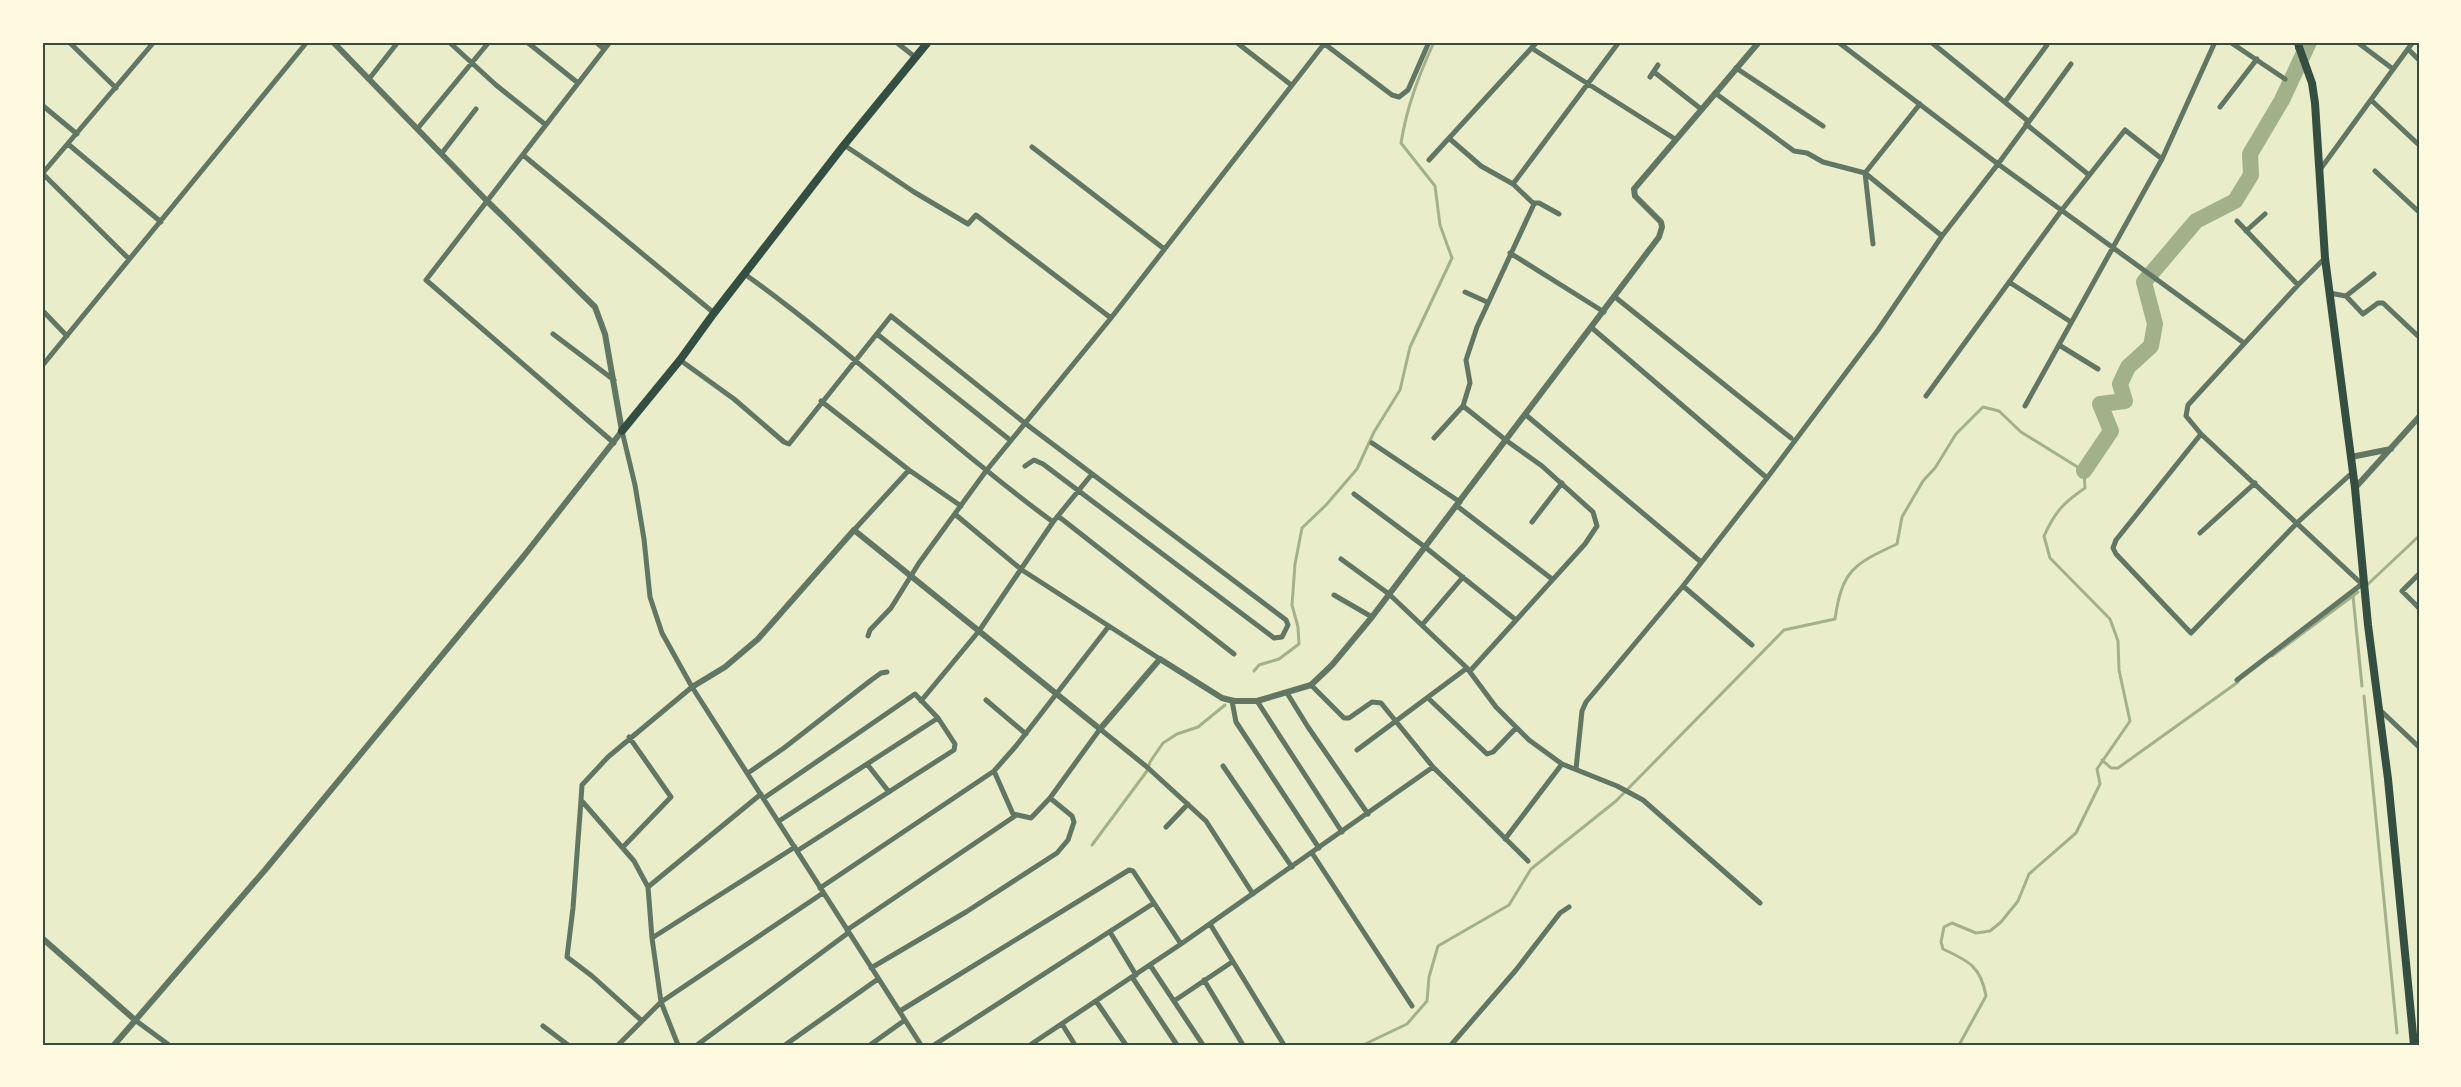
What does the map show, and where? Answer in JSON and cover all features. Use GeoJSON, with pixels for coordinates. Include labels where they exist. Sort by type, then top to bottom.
{"type":"FeatureCollection","features":[{"type":"Feature","properties":{"kind":"main road"},"geometry":{"type":"LineString","coordinates":[[622,431],[746,275],[844,145],[928,42]]}},
{"type":"Feature","properties":{"kind":"main road"},"geometry":{"type":"LineString","coordinates":[[2298,45],[2312,83],[2315,103],[2325,258],[2355,488],[2363,585],[2388,779],[2413,1045]]}},
{"type":"Feature","properties":{"kind":"street"},"geometry":{"type":"LineString","coordinates":[[69,42],[116,88]]}},
{"type":"Feature","properties":{"kind":"street"},"geometry":{"type":"LineString","coordinates":[[129,259],[42,174],[154,42]]}},
{"type":"Feature","properties":{"kind":"street"},"geometry":{"type":"LineString","coordinates":[[42,366],[307,42]]}},
{"type":"Feature","properties":{"kind":"street"},"geometry":{"type":"LineString","coordinates":[[333,42],[487,201],[595,307],[605,334],[614,380],[644,539],[650,597],[662,633],[692,687],[921,1045]]}},
{"type":"Feature","properties":{"kind":"street"},"geometry":{"type":"LineString","coordinates":[[369,79],[398,42]]}},
{"type":"Feature","properties":{"kind":"street"},"geometry":{"type":"LineString","coordinates":[[449,42],[546,125]]}},
{"type":"Feature","properties":{"kind":"street"},"geometry":{"type":"LineString","coordinates":[[418,128],[489,42]]}},
{"type":"Feature","properties":{"kind":"street"},"geometry":{"type":"LineString","coordinates":[[527,42],[578,83]]}},
{"type":"Feature","properties":{"kind":"street"},"geometry":{"type":"LineString","coordinates":[[596,42],[604,49]]}},
{"type":"Feature","properties":{"kind":"street"},"geometry":{"type":"LineString","coordinates":[[609,42],[426,280],[614,443]]}},
{"type":"Feature","properties":{"kind":"street"},"geometry":{"type":"LineString","coordinates":[[896,42],[915,57]]}},
{"type":"Feature","properties":{"kind":"street"},"geometry":{"type":"LineString","coordinates":[[1236,42],[1290,84]]}},
{"type":"Feature","properties":{"kind":"street"},"geometry":{"type":"LineString","coordinates":[[868,636],[870,630],[891,608],[986,471],[1111,318],[1323,43],[1392,95],[1399,97],[1408,90],[1429,42]]}},
{"type":"Feature","properties":{"kind":"street"},"geometry":{"type":"LineString","coordinates":[[1429,160],[1450,140],[1537,42]]}},
{"type":"Feature","properties":{"kind":"street"},"geometry":{"type":"LineString","coordinates":[[1513,184],[1619,42]]}},
{"type":"Feature","properties":{"kind":"street"},"geometry":{"type":"LineString","coordinates":[[956,515],[1022,570],[1216,695],[1232,701],[1257,701],[1311,685],[1332,665],[1459,504],[1604,312],[1662,230],[1661,222],[1635,196],[1634,189],[1759,42]]}},
{"type":"Feature","properties":{"kind":"street"},"geometry":{"type":"LineString","coordinates":[[1838,42],[2061,211],[2244,343]]}},
{"type":"Feature","properties":{"kind":"street"},"geometry":{"type":"LineString","coordinates":[[1931,42],[2089,175]]}},
{"type":"Feature","properties":{"kind":"street"},"geometry":{"type":"LineString","coordinates":[[2025,406],[2163,159],[2215,42]]}},
{"type":"Feature","properties":{"kind":"street"},"geometry":{"type":"LineString","coordinates":[[2230,42],[2285,79]]}},
{"type":"Feature","properties":{"kind":"street"},"geometry":{"type":"LineString","coordinates":[[2357,42],[2393,69]]}},
{"type":"Feature","properties":{"kind":"street"},"geometry":{"type":"LineString","coordinates":[[2319,171],[2413,42]]}},
{"type":"Feature","properties":{"kind":"street"},"geometry":{"type":"LineString","coordinates":[[2005,102],[2047,45]]}},
{"type":"Feature","properties":{"kind":"street"},"geometry":{"type":"LineString","coordinates":[[1533,49],[1675,139]]}},
{"type":"Feature","properties":{"kind":"street"},"geometry":{"type":"LineString","coordinates":[[2408,49],[2419,60]]}},
{"type":"Feature","properties":{"kind":"street"},"geometry":{"type":"LineString","coordinates":[[2220,107],[2257,59]]}},
{"type":"Feature","properties":{"kind":"street"},"geometry":{"type":"LineString","coordinates":[[1576,769],[1581,719],[1586,702],[1683,586],[1767,478],[1878,330],[1942,236],[2071,64]]}},
{"type":"Feature","properties":{"kind":"street"},"geometry":{"type":"LineString","coordinates":[[1658,65],[1652,75],[1701,109]]}},
{"type":"Feature","properties":{"kind":"street"},"geometry":{"type":"LineString","coordinates":[[1736,68],[1823,126]]}},
{"type":"Feature","properties":{"kind":"street"},"geometry":{"type":"LineString","coordinates":[[1715,93],[1794,151],[1807,153],[1823,162],[1865,173],[1942,236]]}},
{"type":"Feature","properties":{"kind":"street"},"geometry":{"type":"LineString","coordinates":[[2371,100],[2419,145]]}},
{"type":"Feature","properties":{"kind":"street"},"geometry":{"type":"LineString","coordinates":[[1873,244],[1865,173],[1920,104]]}},
{"type":"Feature","properties":{"kind":"street"},"geometry":{"type":"LineString","coordinates":[[42,105],[76,134]]}},
{"type":"Feature","properties":{"kind":"street"},"geometry":{"type":"LineString","coordinates":[[442,153],[476,109]]}},
{"type":"Feature","properties":{"kind":"street"},"geometry":{"type":"LineString","coordinates":[[1926,396],[2061,211],[2125,130],[2163,159]]}},
{"type":"Feature","properties":{"kind":"street"},"geometry":{"type":"LineString","coordinates":[[1450,140],[1481,166],[1513,184],[1534,202],[1539,202],[1559,214]]}},
{"type":"Feature","properties":{"kind":"street"},"geometry":{"type":"LineString","coordinates":[[68,144],[161,222]]}},
{"type":"Feature","properties":{"kind":"street"},"geometry":{"type":"LineString","coordinates":[[844,145],[914,192],[968,224],[976,215],[1111,318]]}},
{"type":"Feature","properties":{"kind":"street"},"geometry":{"type":"LineString","coordinates":[[1032,147],[1163,248]]}},
{"type":"Feature","properties":{"kind":"street"},"geometry":{"type":"LineString","coordinates":[[523,155],[714,313]]}},
{"type":"Feature","properties":{"kind":"street"},"geometry":{"type":"LineString","coordinates":[[2375,171],[2419,212]]}},
{"type":"Feature","properties":{"kind":"street"},"geometry":{"type":"LineString","coordinates":[[1434,438],[1463,406],[1470,383],[1466,360],[1487,302],[1534,202]]}},
{"type":"Feature","properties":{"kind":"street"},"geometry":{"type":"LineString","coordinates":[[2246,231],[2265,214]]}},
{"type":"Feature","properties":{"kind":"street"},"geometry":{"type":"LineString","coordinates":[[2237,221],[2298,285]]}},
{"type":"Feature","properties":{"kind":"street"},"geometry":{"type":"LineString","coordinates":[[1510,254],[1604,312]]}},
{"type":"Feature","properties":{"kind":"street"},"geometry":{"type":"LineString","coordinates":[[2237,680],[2363,585],[2201,434],[2187,419],[2188,405],[2325,258]]}},
{"type":"Feature","properties":{"kind":"street"},"geometry":{"type":"LineString","coordinates":[[2346,296],[2374,274]]}},
{"type":"Feature","properties":{"kind":"street"},"geometry":{"type":"LineString","coordinates":[[746,275],[986,471],[1053,522]]}},
{"type":"Feature","properties":{"kind":"street"},"geometry":{"type":"LineString","coordinates":[[2009,282],[2071,322]]}},
{"type":"Feature","properties":{"kind":"street"},"geometry":{"type":"LineString","coordinates":[[1465,292],[1487,302]]}},
{"type":"Feature","properties":{"kind":"street"},"geometry":{"type":"LineString","coordinates":[[2329,293],[2346,296],[2363,314],[2378,303],[2383,303],[2419,337]]}},
{"type":"Feature","properties":{"kind":"street"},"geometry":{"type":"LineString","coordinates":[[1615,297],[1791,438]]}},
{"type":"Feature","properties":{"kind":"street"},"geometry":{"type":"LineString","coordinates":[[42,310],[67,336]]}},
{"type":"Feature","properties":{"kind":"street"},"geometry":{"type":"LineString","coordinates":[[680,360],[734,399],[788,444],[891,316],[1026,424],[1286,620],[1288,625],[1282,637],[1274,638],[1037,461],[1034,460],[1025,466]]}},
{"type":"Feature","properties":{"kind":"street"},"geometry":{"type":"LineString","coordinates":[[1592,328],[1767,478]]}},
{"type":"Feature","properties":{"kind":"street"},"geometry":{"type":"LineString","coordinates":[[553,334],[614,380]]}},
{"type":"Feature","properties":{"kind":"street"},"geometry":{"type":"LineString","coordinates":[[877,334],[1011,440]]}},
{"type":"Feature","properties":{"kind":"street"},"geometry":{"type":"LineString","coordinates":[[2059,345],[2098,369]]}},
{"type":"Feature","properties":{"kind":"street"},"geometry":{"type":"LineString","coordinates":[[821,401],[909,470],[961,506]]}},
{"type":"Feature","properties":{"kind":"street"},"geometry":{"type":"LineString","coordinates":[[1357,750],[1469,670],[1585,544],[1597,526],[1593,512],[1562,483],[1463,406]]}},
{"type":"Feature","properties":{"kind":"street"},"geometry":{"type":"LineString","coordinates":[[1526,415],[1701,562]]}},
{"type":"Feature","properties":{"kind":"street"},"geometry":{"type":"LineString","coordinates":[[2355,488],[2419,418]]}},
{"type":"Feature","properties":{"kind":"street"},"geometry":{"type":"LineString","coordinates":[[114,1045],[250,888],[622,431]]}},
{"type":"Feature","properties":{"kind":"street"},"geometry":{"type":"LineString","coordinates":[[2201,434],[2116,540],[2113,548],[2116,554],[2191,633],[2298,522],[2353,472]]}},
{"type":"Feature","properties":{"kind":"street"},"geometry":{"type":"LineString","coordinates":[[1372,443],[1459,504],[1552,579]]}},
{"type":"Feature","properties":{"kind":"street"},"geometry":{"type":"LineString","coordinates":[[2351,457],[2392,448]]}},
{"type":"Feature","properties":{"kind":"street"},"geometry":{"type":"LineString","coordinates":[[642,1021],[567,957],[582,785],[629,737],[692,687],[725,667],[758,639],[909,470]]}},
{"type":"Feature","properties":{"kind":"street"},"geometry":{"type":"LineString","coordinates":[[921,701],[979,631],[1053,522],[1092,474]]}},
{"type":"Feature","properties":{"kind":"street"},"geometry":{"type":"LineString","coordinates":[[1532,522],[1562,483]]}},
{"type":"Feature","properties":{"kind":"street"},"geometry":{"type":"LineString","coordinates":[[2200,533],[2255,483]]}},
{"type":"Feature","properties":{"kind":"street"},"geometry":{"type":"LineString","coordinates":[[1354,494],[1516,620]]}},
{"type":"Feature","properties":{"kind":"street"},"geometry":{"type":"LineString","coordinates":[[1058,516],[1234,654]]}},
{"type":"Feature","properties":{"kind":"street"},"geometry":{"type":"LineString","coordinates":[[854,530],[1058,693],[1188,804],[1212,829],[1253,894]]}},
{"type":"Feature","properties":{"kind":"street"},"geometry":{"type":"LineString","coordinates":[[1341,560],[1389,594],[1469,670],[1496,707],[1516,728],[1562,764],[1617,786],[1652,807],[1760,903]]}},
{"type":"Feature","properties":{"kind":"street"},"geometry":{"type":"LineString","coordinates":[[2419,574],[2402,591],[2419,608]]}},
{"type":"Feature","properties":{"kind":"street"},"geometry":{"type":"LineString","coordinates":[[1422,625],[1463,577]]}},
{"type":"Feature","properties":{"kind":"street"},"geometry":{"type":"LineString","coordinates":[[1683,586],[1752,645]]}},
{"type":"Feature","properties":{"kind":"street"},"geometry":{"type":"LineString","coordinates":[[1334,595],[1372,616]]}},
{"type":"Feature","properties":{"kind":"street"},"geometry":{"type":"LineString","coordinates":[[618,1045],[661,1002],[994,771],[1026,734],[1109,627]]}},
{"type":"Feature","properties":{"kind":"street"},"geometry":{"type":"LineString","coordinates":[[697,1045],[848,932],[1015,816],[1031,818],[1050,798],[1100,729],[1160,658]]}},
{"type":"Feature","properties":{"kind":"street"},"geometry":{"type":"LineString","coordinates":[[748,773],[876,677],[887,672]]}},
{"type":"Feature","properties":{"kind":"street"},"geometry":{"type":"LineString","coordinates":[[1311,685],[1344,718],[1349,718],[1368,703],[1376,700],[1381,703],[1433,767],[1459,790],[1528,861]]}},
{"type":"Feature","properties":{"kind":"street"},"geometry":{"type":"LineString","coordinates":[[1287,693],[1308,728],[1368,814]]}},
{"type":"Feature","properties":{"kind":"street"},"geometry":{"type":"LineString","coordinates":[[648,887],[762,796],[915,694],[938,718],[954,743],[954,750],[889,792],[652,938]]}},
{"type":"Feature","properties":{"kind":"street"},"geometry":{"type":"LineString","coordinates":[[1428,698],[1487,754],[1493,752],[1516,728]]}},
{"type":"Feature","properties":{"kind":"street"},"geometry":{"type":"LineString","coordinates":[[986,700],[1026,734]]}},
{"type":"Feature","properties":{"kind":"street"},"geometry":{"type":"LineString","coordinates":[[1232,701],[1236,722],[1319,848]]}},
{"type":"Feature","properties":{"kind":"street"},"geometry":{"type":"LineString","coordinates":[[1257,701],[1342,832]]}},
{"type":"Feature","properties":{"kind":"street"},"geometry":{"type":"LineString","coordinates":[[2379,709],[2419,747]]}},
{"type":"Feature","properties":{"kind":"street"},"geometry":{"type":"LineString","coordinates":[[779,821],[938,718]]}},
{"type":"Feature","properties":{"kind":"street"},"geometry":{"type":"LineString","coordinates":[[623,847],[671,796],[629,737]]}},
{"type":"Feature","properties":{"kind":"street"},"geometry":{"type":"LineString","coordinates":[[867,764],[889,792]]}},
{"type":"Feature","properties":{"kind":"street"},"geometry":{"type":"LineString","coordinates":[[1505,839],[1562,764]]}},
{"type":"Feature","properties":{"kind":"street"},"geometry":{"type":"LineString","coordinates":[[1223,766],[1292,867]]}},
{"type":"Feature","properties":{"kind":"street"},"geometry":{"type":"LineString","coordinates":[[1030,1045],[1312,854],[1433,767]]}},
{"type":"Feature","properties":{"kind":"street"},"geometry":{"type":"LineString","coordinates":[[994,771],[1015,816]]}},
{"type":"Feature","properties":{"kind":"street"},"geometry":{"type":"LineString","coordinates":[[871,968],[966,912],[1057,853],[1068,840],[1074,822],[1072,816],[1050,798]]}},
{"type":"Feature","properties":{"kind":"street"},"geometry":{"type":"LineString","coordinates":[[581,800],[623,847],[648,887],[661,1002],[678,1045]]}},
{"type":"Feature","properties":{"kind":"street"},"geometry":{"type":"LineString","coordinates":[[1166,827],[1188,804]]}},
{"type":"Feature","properties":{"kind":"street"},"geometry":{"type":"LineString","coordinates":[[1312,854],[1412,1006]]}},
{"type":"Feature","properties":{"kind":"street"},"geometry":{"type":"LineString","coordinates":[[900,1011],[1128,870],[1133,871],[1181,944]]}},
{"type":"Feature","properties":{"kind":"street"},"geometry":{"type":"LineString","coordinates":[[934,1045],[1154,903]]}},
{"type":"Feature","properties":{"kind":"street"},"geometry":{"type":"LineString","coordinates":[[1450,1045],[1516,970],[1560,913],[1569,907]]}},
{"type":"Feature","properties":{"kind":"street"},"geometry":{"type":"LineString","coordinates":[[1210,924],[1284,1045]]}},
{"type":"Feature","properties":{"kind":"street"},"geometry":{"type":"LineString","coordinates":[[1110,932],[1177,1045]]}},
{"type":"Feature","properties":{"kind":"street"},"geometry":{"type":"LineString","coordinates":[[42,938],[135,1020],[169,1045]]}},
{"type":"Feature","properties":{"kind":"street"},"geometry":{"type":"LineString","coordinates":[[1174,1001],[1232,962]]}},
{"type":"Feature","properties":{"kind":"street"},"geometry":{"type":"LineString","coordinates":[[1150,965],[1203,1045]]}},
{"type":"Feature","properties":{"kind":"street"},"geometry":{"type":"LineString","coordinates":[[785,1045],[878,979]]}},
{"type":"Feature","properties":{"kind":"street"},"geometry":{"type":"LineString","coordinates":[[1204,980],[1243,1045]]}},
{"type":"Feature","properties":{"kind":"street"},"geometry":{"type":"LineString","coordinates":[[1095,1001],[1125,1045]]}},
{"type":"Feature","properties":{"kind":"street"},"geometry":{"type":"LineString","coordinates":[[870,1045],[905,1020]]}},
{"type":"Feature","properties":{"kind":"street"},"geometry":{"type":"LineString","coordinates":[[1062,1024],[1075,1045]]}},
{"type":"Feature","properties":{"kind":"street"},"geometry":{"type":"LineString","coordinates":[[543,1026],[568,1045]]}},
{"type":"Feature","properties":{"kind":"waterway"},"geometry":{"type":"LineString","coordinates":[[1254,671],[1259,665],[1279,659],[1299,644],[1298,627],[1292,605],[1295,564],[1302,528],[1326,505],[1357,469],[1374,432],[1400,390],[1410,347],[1452,258],[1440,225],[1435,186],[1401,143],[1414,91],[1434,42]]}},
{"type":"Feature","properties":{"kind":"waterway"},"geometry":{"type":"LineString","coordinates":[[2084,471],[2111,431],[2100,404],[2125,401],[2120,384],[2128,367],[2151,346],[2155,324],[2144,282],[2196,221],[2235,201],[2251,175],[2250,154],[2282,100],[2309,42]]}},
{"type":"Feature","properties":{"kind":"waterway"},"geometry":{"type":"LineString","coordinates":[[1363,1045],[1407,1024],[1427,1001],[1429,977],[1438,946],[1509,905],[1531,869],[1616,801],[1784,630],[1835,619],[1846,579],[1852,571],[1870,557],[1897,544],[1902,517],[1923,481],[1935,468],[1956,434],[1983,407],[1999,411],[2021,432],[2084,471],[2085,488],[2060,509],[2044,536],[2050,558],[2110,619],[2118,641],[2119,670],[2130,721],[2097,769],[2100,784],[2076,833],[2029,874],[2018,901],[2001,922],[1990,931],[1976,933],[1952,923],[1944,927],[1941,942],[1943,949],[1972,966],[1981,978],[1986,996],[1959,1045]]}},
{"type":"Feature","properties":{"kind":"waterway"},"geometry":{"type":"LineString","coordinates":[[2367,585],[2419,536]]}},
{"type":"Feature","properties":{"kind":"waterway"},"geometry":{"type":"LineString","coordinates":[[2272,656],[2358,592]]}},
{"type":"Feature","properties":{"kind":"waterway"},"geometry":{"type":"LineString","coordinates":[[2353,596],[2362,686]]}},
{"type":"Feature","properties":{"kind":"waterway"},"geometry":{"type":"LineString","coordinates":[[2102,760],[2111,768],[2118,768],[2238,682]]}},
{"type":"Feature","properties":{"kind":"waterway"},"geometry":{"type":"LineString","coordinates":[[2364,696],[2397,1033]]}},
{"type":"Feature","properties":{"kind":"waterway"},"geometry":{"type":"LineString","coordinates":[[1092,845],[1147,771],[1150,762],[1163,743],[1177,734],[1198,727],[1225,705]]}}]}
